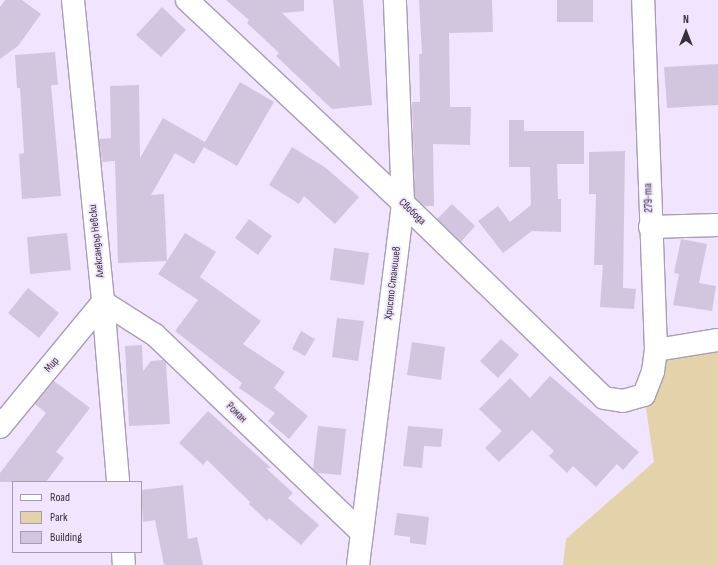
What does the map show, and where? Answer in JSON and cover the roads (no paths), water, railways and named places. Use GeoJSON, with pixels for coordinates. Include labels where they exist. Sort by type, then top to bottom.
{"type":"FeatureCollection","features":[{"type":"Feature","properties":{"kind":"street","name":"Александър Невски"},"geometry":{"type":"LineString","coordinates":[[73,0],[103,302],[118,481]]}},
{"type":"Feature","properties":{"kind":"street","name":"Свобода"},"geometry":{"type":"LineString","coordinates":[[187,0],[403,203],[604,398],[624,401],[644,395]]}},
{"type":"Feature","properties":{"kind":"street","name":"Христо Станишев"},"geometry":{"type":"LineString","coordinates":[[358,565],[403,203],[395,0]]}},
{"type":"Feature","properties":{"kind":"street","name":"279-та"},"geometry":{"type":"LineString","coordinates":[[643,0],[650,227],[656,350],[653,371],[644,395]]}},
{"type":"Feature","properties":{"kind":"street"},"geometry":{"type":"LineString","coordinates":[[650,227],[718,225]]}},
{"type":"Feature","properties":{"kind":"street","name":"Мир"},"geometry":{"type":"LineString","coordinates":[[0,427],[103,302]]}},
{"type":"Feature","properties":{"kind":"street","name":"Роман"},"geometry":{"type":"LineString","coordinates":[[103,302],[155,335],[362,533]]}},
{"type":"Feature","properties":{"kind":"street"},"geometry":{"type":"LineString","coordinates":[[656,350],[718,340]]}},
{"type":"Feature","properties":{"kind":"street"},"geometry":{"type":"LineString","coordinates":[[123,553],[124,565]]}}]}
